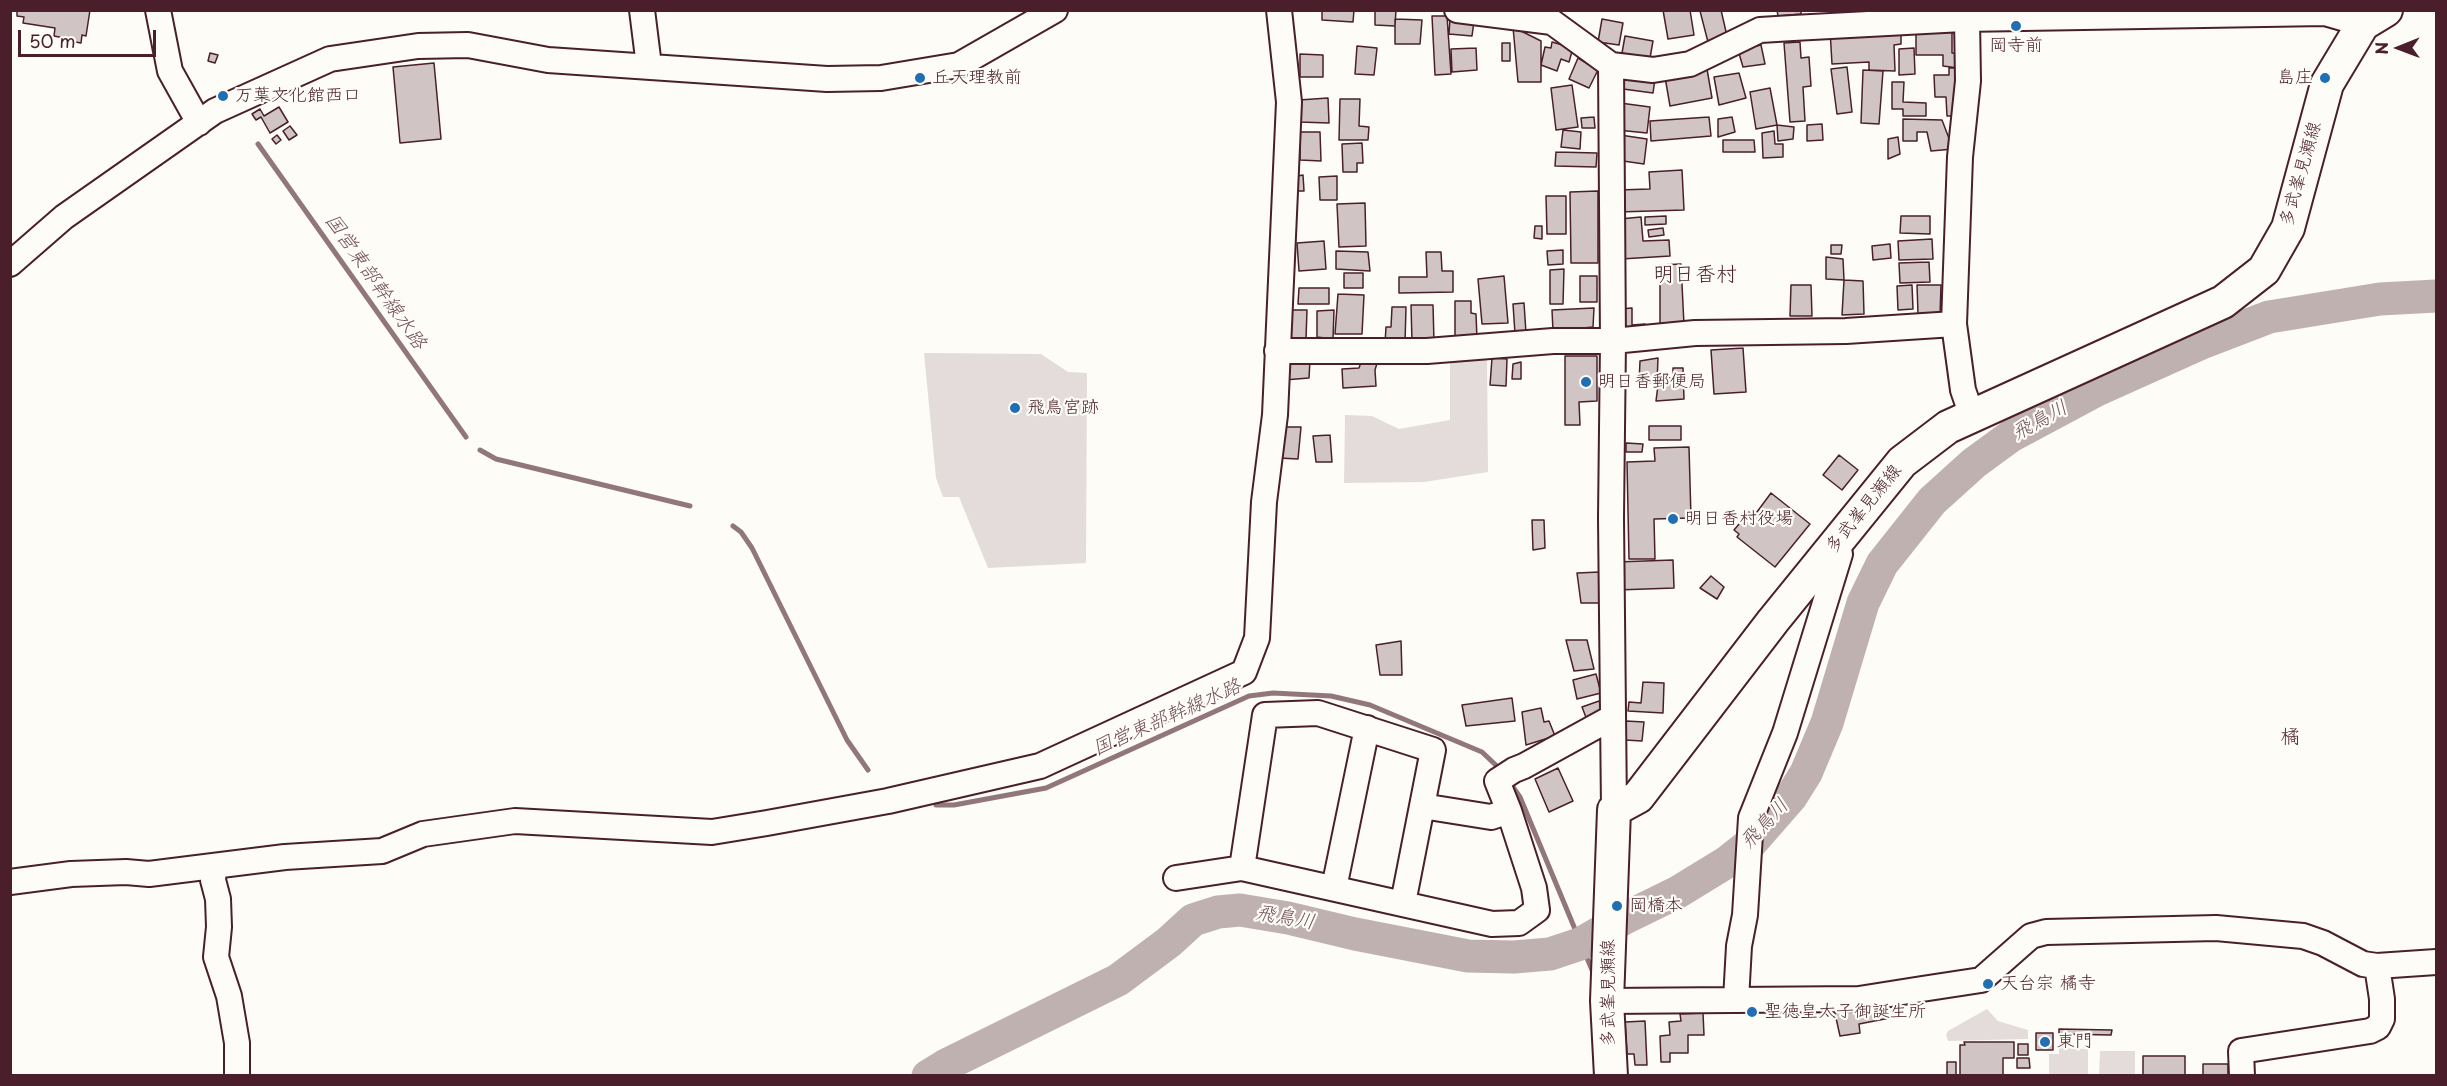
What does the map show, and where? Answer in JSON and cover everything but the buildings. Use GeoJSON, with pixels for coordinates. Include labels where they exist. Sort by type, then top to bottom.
{"type":"FeatureCollection","features":[{"type":"Feature","properties":{"kind":"main road","name":"多武峯見瀬線"},"geometry":{"type":"LineString","coordinates":[[1611,1076],[1607,1001],[1614,810],[1638,797],[1835,544],[1902,462],[1948,427],[2223,302],[2264,270],[2288,228],[2326,84],[2374,17]]}},
{"type":"Feature","properties":{"kind":"street"},"geometry":{"type":"LineString","coordinates":[[158,10],[170,71],[198,123]]}},
{"type":"Feature","properties":{"kind":"street"},"geometry":{"type":"LineString","coordinates":[[172,10],[176,36],[178,85]]}},
{"type":"Feature","properties":{"kind":"street"},"geometry":{"type":"LineString","coordinates":[[642,10],[649,66]]}},
{"type":"Feature","properties":{"kind":"street"},"geometry":{"type":"LineString","coordinates":[[10,264],[64,217],[215,111],[330,59],[418,46],[468,45],[548,60],[815,79],[880,78],[959,65],[1055,10]]}},
{"type":"Feature","properties":{"kind":"street"},"geometry":{"type":"LineString","coordinates":[[10,882],[71,874],[126,872],[149,874],[285,858],[382,851],[423,834],[515,820],[712,832],[866,805],[1040,766],[1244,672],[1257,638],[1264,502],[1275,416],[1289,102],[1279,10]]}},
{"type":"Feature","properties":{"kind":"street"},"geometry":{"type":"LineString","coordinates":[[1457,10],[1542,16],[1611,65],[1653,70],[1690,64],[1760,30],[1964,16],[2325,13],[2374,17]]}},
{"type":"Feature","properties":{"kind":"street"},"geometry":{"type":"LineString","coordinates":[[1964,16],[1968,81],[1960,157],[1954,324],[1963,390],[1972,416]]}},
{"type":"Feature","properties":{"kind":"street"},"geometry":{"type":"LineString","coordinates":[[1611,65],[1613,341],[1611,518],[1614,810]]}},
{"type":"Feature","properties":{"kind":"street"},"geometry":{"type":"LineString","coordinates":[[1277,351],[1427,351],[1553,341],[1613,341],[1695,333],[1846,331],[1954,324]]}},
{"type":"Feature","properties":{"kind":"street"},"geometry":{"type":"LineString","coordinates":[[1736,1000],[1739,946],[1746,915],[1751,824],[1785,733],[1840,554],[1835,544]]}},
{"type":"Feature","properties":{"kind":"street"},"geometry":{"type":"LineString","coordinates":[[1242,868],[1265,715],[1318,713],[1433,750],[1403,903]]}},
{"type":"Feature","properties":{"kind":"street"},"geometry":{"type":"LineString","coordinates":[[1176,878],[1242,868],[1492,924],[1519,923],[1538,910],[1534,888],[1509,811],[1505,776],[1613,717]]}},
{"type":"Feature","properties":{"kind":"street"},"geometry":{"type":"LineString","coordinates":[[1334,888],[1367,728]]}},
{"type":"Feature","properties":{"kind":"street"},"geometry":{"type":"LineString","coordinates":[[1422,806],[1491,818],[1509,811]]}},
{"type":"Feature","properties":{"kind":"street"},"geometry":{"type":"LineString","coordinates":[[214,868],[219,927],[216,957],[229,996],[237,1043],[237,1076]]}},
{"type":"Feature","properties":{"kind":"street"},"geometry":{"type":"LineString","coordinates":[[1607,1001],[1859,999],[1981,980],[2031,936],[2046,932],[2216,928],[2302,936],[2323,943],[2363,964],[2377,966],[2436,962]]}},
{"type":"Feature","properties":{"kind":"street"},"geometry":{"type":"LineString","coordinates":[[2242,1076],[2241,1051],[2370,1031],[2378,1027],[2382,1019],[2382,999],[2377,966]]}},
{"type":"Feature","properties":{"kind":"shaded area"},"geometry":{"type":"Polygon","coordinates":[[[924,353],[1041,354],[1068,372],[1087,373],[1086,563],[988,568],[959,497],[943,497],[936,478],[924,353]]]}},
{"type":"Feature","properties":{"kind":"shaded area"},"geometry":{"type":"Polygon","coordinates":[[[1487,357],[1488,472],[1424,482],[1344,483],[1345,415],[1372,416],[1399,429],[1450,420],[1450,358],[1487,357]]]}},
{"type":"Feature","properties":{"kind":"shaded area"},"geometry":{"type":"Polygon","coordinates":[[[1987,1009],[1998,1021],[2028,1030],[2028,1039],[1948,1041],[1946,1035],[1948,1031],[1987,1009]]]}},
{"type":"Feature","properties":{"kind":"shaded area"},"geometry":{"type":"Polygon","coordinates":[[[2059,1048],[2088,1049],[2088,1075],[2049,1075],[2049,1054],[2059,1054],[2059,1048]]]}},
{"type":"Feature","properties":{"kind":"shaded area"},"geometry":{"type":"Polygon","coordinates":[[[2100,1051],[2135,1051],[2135,1075],[2099,1075],[2100,1051]]]}},
{"type":"Feature","properties":{"kind":"waterway","name":"国営東部幹線水路"},"geometry":{"type":"LineString","coordinates":[[258,144],[466,437]]}},
{"type":"Feature","properties":{"kind":"waterway","name":"飛鳥川"},"geometry":{"type":"LineString","coordinates":[[928,1076],[1118,980],[1169,942],[1193,920],[1218,912],[1240,910],[1288,918],[1355,934],[1468,956],[1514,957],[1550,954],[1580,944],[1623,919],[1678,892],[1727,862],[1750,844],[1791,797],[1806,773],[1827,723],[1863,603],[1882,564],[1932,501],[1974,463],[2011,436],[2097,390],[2204,342],[2269,317],[2380,299],[2436,296]]}},
{"type":"Feature","properties":{"kind":"waterway","name":"国営東部幹線水路"},"geometry":{"type":"LineString","coordinates":[[480,450],[496,459],[690,506]]}},
{"type":"Feature","properties":{"kind":"waterway","name":"国営東部幹線水路"},"geometry":{"type":"LineString","coordinates":[[733,526],[741,532],[752,548],[847,740],[868,770]]}},
{"type":"Feature","properties":{"kind":"waterway","name":"国営東部幹線水路"},"geometry":{"type":"LineString","coordinates":[[936,805],[954,805],[1046,788],[1249,696],[1273,693],[1331,696],[1370,705],[1482,752],[1501,770]]}},
{"type":"Feature","properties":{"kind":"waterway","name":"国営東部幹線水路"},"geometry":{"type":"LineString","coordinates":[[1508,780],[1520,797],[1592,970]]}},
{"type":"Feature","properties":{"kind":"place","name":"岡寺前"},"geometry":{"type":"Point","coordinates":[2016,26]}},
{"type":"Feature","properties":{"kind":"place","name":"丘天理教前"},"geometry":{"type":"Point","coordinates":[920,78]}},
{"type":"Feature","properties":{"kind":"place","name":"島庄"},"geometry":{"type":"Point","coordinates":[2325,78]}},
{"type":"Feature","properties":{"kind":"place","name":"万葉文化館西口"},"geometry":{"type":"Point","coordinates":[223,96]}},
{"type":"Feature","properties":{"kind":"place","name":"明日香郵便局"},"geometry":{"type":"Point","coordinates":[1586,382]}},
{"type":"Feature","properties":{"kind":"place","name":"飛鳥宮跡"},"geometry":{"type":"Point","coordinates":[1015,408]}},
{"type":"Feature","properties":{"kind":"place","name":"明日香村役場"},"geometry":{"type":"Point","coordinates":[1673,519]}},
{"type":"Feature","properties":{"kind":"place","name":"岡橋本"},"geometry":{"type":"Point","coordinates":[1617,906]}},
{"type":"Feature","properties":{"kind":"place","name":"天台宗 橘寺"},"geometry":{"type":"Point","coordinates":[1988,984]}},
{"type":"Feature","properties":{"kind":"place","name":"聖徳皇太子御誕生所"},"geometry":{"type":"Point","coordinates":[1752,1012]}},
{"type":"Feature","properties":{"kind":"place","name":"東門"},"geometry":{"type":"Point","coordinates":[2045,1042]}},
{"type":"Feature","properties":{"kind":"district","name":"明日香村"},"geometry":{"type":"Point","coordinates":[1695,275]}},
{"type":"Feature","properties":{"kind":"district","name":"橘"},"geometry":{"type":"Point","coordinates":[2290,737]}}]}
